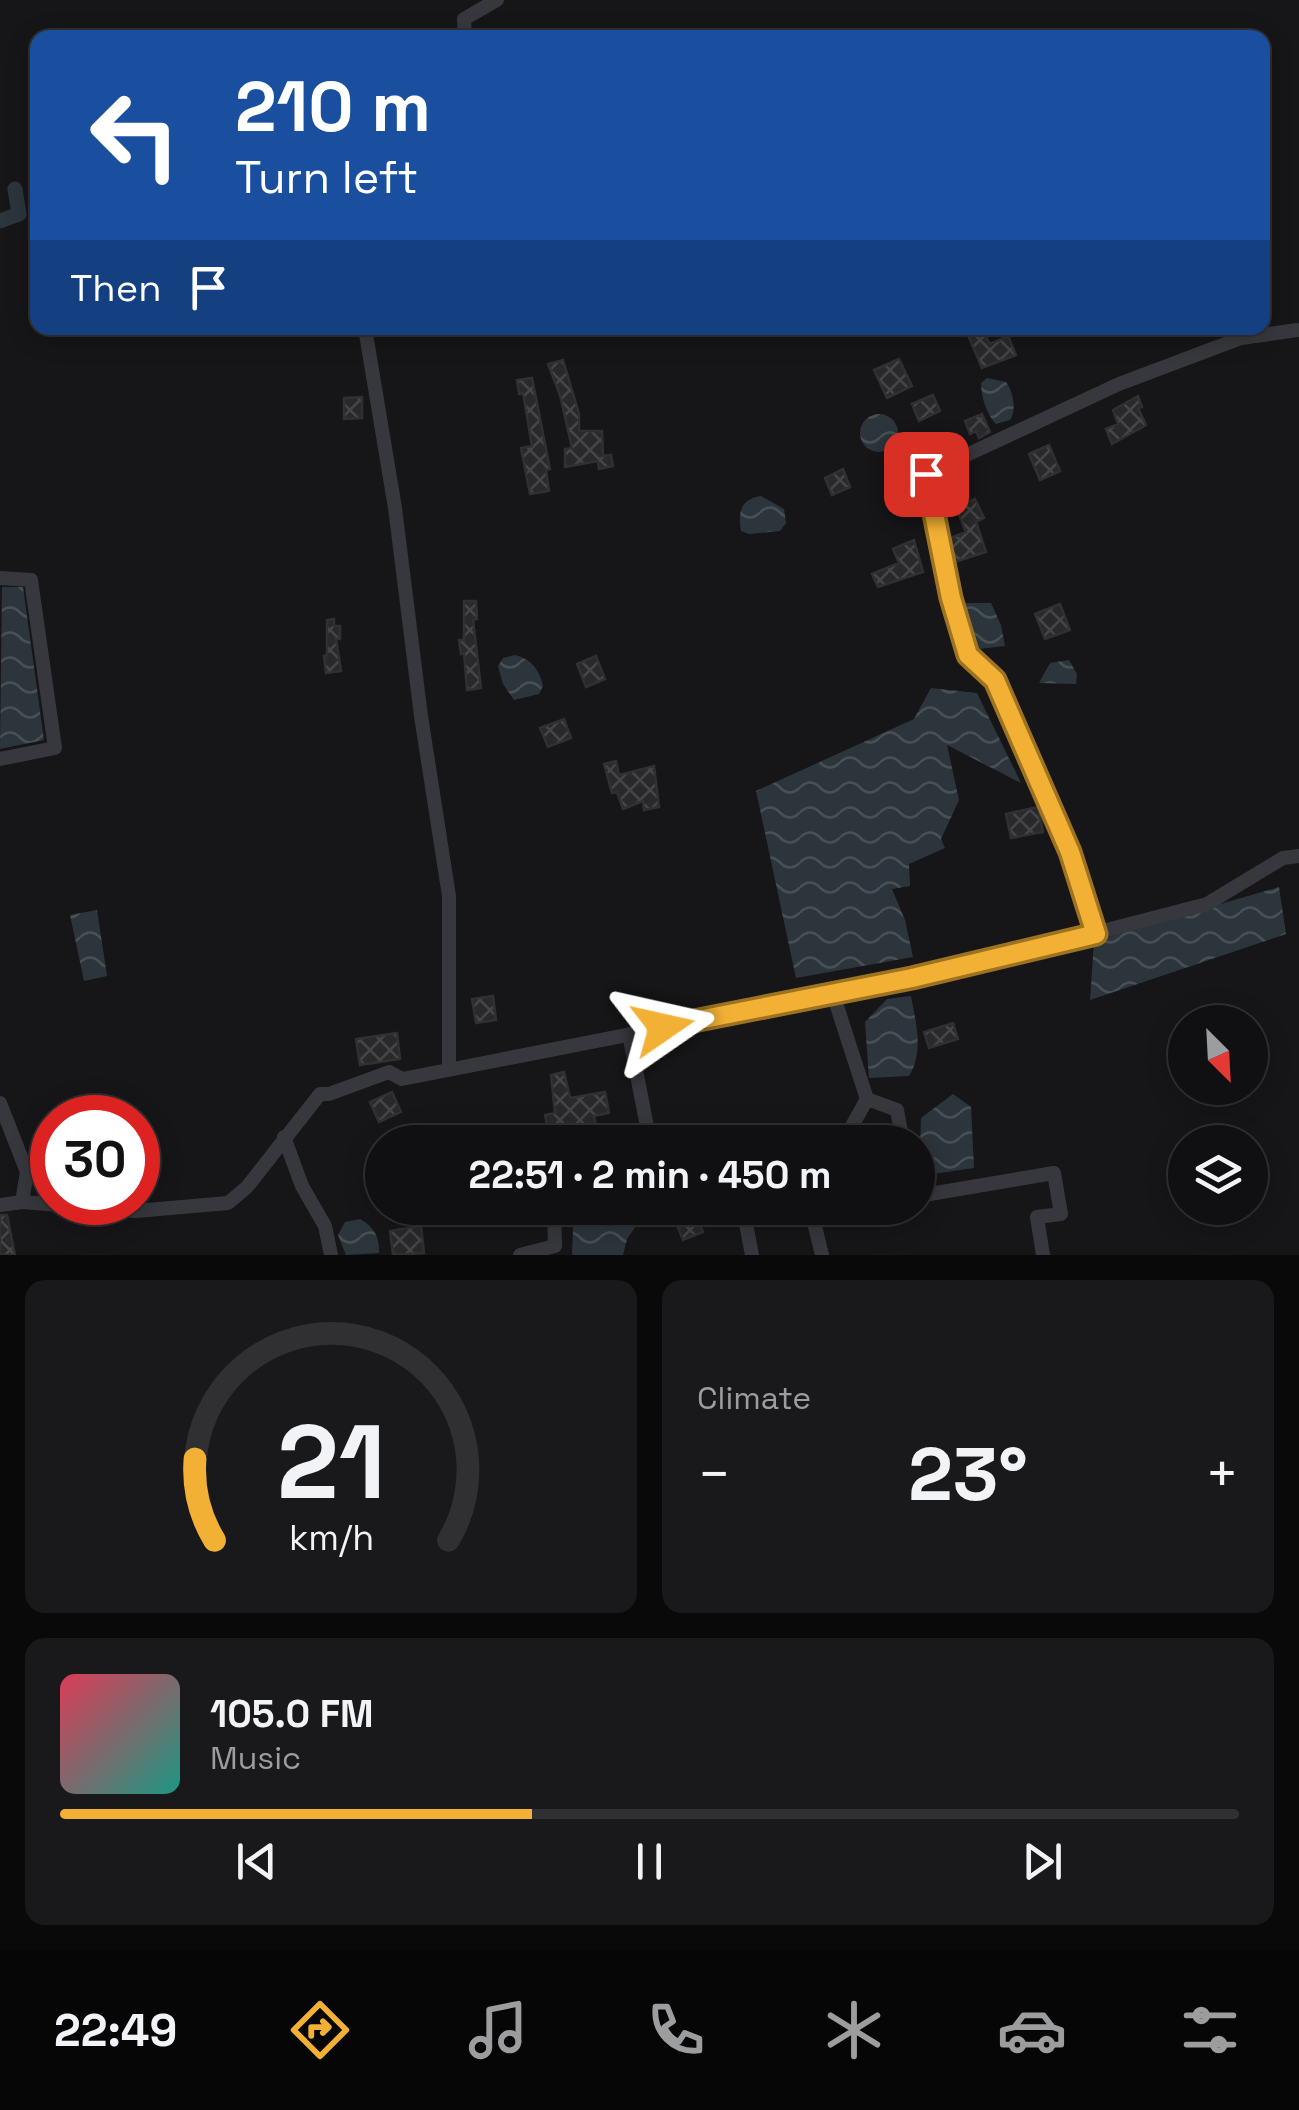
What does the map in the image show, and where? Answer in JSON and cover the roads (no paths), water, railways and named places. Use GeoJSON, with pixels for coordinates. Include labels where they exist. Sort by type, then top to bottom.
{"type":"FeatureCollection","features":[{"type":"Feature","properties":{"kind":"street"},"geometry":{"type":"LineString","coordinates":[[465,30],[464,19],[497,0]]}},
{"type":"Feature","properties":{"kind":"street"},"geometry":{"type":"LineString","coordinates":[[1270,334],[1297,330]]}},
{"type":"Feature","properties":{"kind":"street"},"geometry":{"type":"LineString","coordinates":[[366,335],[395,508],[449,896],[448,1069]]}},
{"type":"Feature","properties":{"kind":"street"},"geometry":{"type":"LineString","coordinates":[[1096,934],[1070,852],[995,680],[968,655],[951,598],[926,474],[1119,384],[1242,338],[1263,335]]}},
{"type":"Feature","properties":{"kind":"street"},"geometry":{"type":"LineString","coordinates":[[0,578],[31,580],[55,748],[0,759]]}},
{"type":"Feature","properties":{"kind":"street"},"geometry":{"type":"LineString","coordinates":[[0,1205],[22,1202],[136,1211],[228,1203],[248,1187],[320,1094],[389,1072],[402,1079],[912,978],[1096,934],[1207,904],[1282,858],[1299,856]]}},
{"type":"Feature","properties":{"kind":"street"},"geometry":{"type":"LineString","coordinates":[[833,994],[867,1100],[853,1125]]}},
{"type":"Feature","properties":{"kind":"street"},"geometry":{"type":"LineString","coordinates":[[629,1034],[647,1125]]}},
{"type":"Feature","properties":{"kind":"street"},"geometry":{"type":"LineString","coordinates":[[867,1100],[897,1110],[900,1125]]}},
{"type":"Feature","properties":{"kind":"street"},"geometry":{"type":"LineString","coordinates":[[0,1104],[27,1172],[22,1202]]}},
{"type":"Feature","properties":{"kind":"street"},"geometry":{"type":"LineString","coordinates":[[284,1137],[302,1186],[325,1226],[331,1255]]}},
{"type":"Feature","properties":{"kind":"street"},"geometry":{"type":"LineString","coordinates":[[935,1193],[1054,1174],[1061,1214],[1037,1217],[1043,1255]]}},
{"type":"Feature","properties":{"kind":"street"},"geometry":{"type":"LineString","coordinates":[[520,1255],[555,1246],[554,1225]]}},
{"type":"Feature","properties":{"kind":"street"},"geometry":{"type":"LineString","coordinates":[[747,1225],[752,1255]]}},
{"type":"Feature","properties":{"kind":"street"},"geometry":{"type":"LineString","coordinates":[[815,1225],[822,1255]]}},
{"type":"Feature","properties":{"kind":"water"},"geometry":{"type":"Polygon","coordinates":[[[987,378],[1006,382],[1014,406],[1010,420],[996,424],[990,416],[981,388],[987,378]]]}},
{"type":"Feature","properties":{"kind":"water"},"geometry":{"type":"Polygon","coordinates":[[[879,414],[892,420],[898,433],[892,446],[879,452],[866,446],[860,433],[866,420],[879,414]]]}},
{"type":"Feature","properties":{"kind":"water"},"geometry":{"type":"Polygon","coordinates":[[[761,496],[784,509],[786,523],[780,531],[741,531],[742,508],[749,500],[761,496]]]}},
{"type":"Feature","properties":{"kind":"water"},"geometry":{"type":"Polygon","coordinates":[[[2,587],[23,587],[44,740],[0,749],[2,587]]]}},
{"type":"Feature","properties":{"kind":"water"},"geometry":{"type":"Polygon","coordinates":[[[965,603],[991,603],[1005,646],[978,649],[965,603]]]}},
{"type":"Feature","properties":{"kind":"water"},"geometry":{"type":"Polygon","coordinates":[[[515,655],[537,670],[543,686],[539,694],[514,700],[503,684],[498,666],[503,658],[515,655]]]}},
{"type":"Feature","properties":{"kind":"water"},"geometry":{"type":"Polygon","coordinates":[[[1069,660],[1077,674],[1076,684],[1039,683],[1050,663],[1069,660]]]}},
{"type":"Feature","properties":{"kind":"water"},"geometry":{"type":"Polygon","coordinates":[[[931,688],[977,693],[1021,783],[947,745],[959,800],[941,839],[945,848],[909,864],[910,886],[892,889],[905,920],[913,957],[796,978],[756,791],[914,719],[931,688]]]}},
{"type":"Feature","properties":{"kind":"water"},"geometry":{"type":"Polygon","coordinates":[[[1279,887],[1286,934],[1090,1000],[1094,941],[1279,887]]]}},
{"type":"Feature","properties":{"kind":"water"},"geometry":{"type":"Polygon","coordinates":[[[97,910],[107,976],[84,981],[70,915],[97,910]]]}},
{"type":"Feature","properties":{"kind":"water"},"geometry":{"type":"Polygon","coordinates":[[[911,996],[918,1047],[914,1067],[909,1076],[869,1078],[865,1022],[887,999],[911,996]]]}},
{"type":"Feature","properties":{"kind":"water"},"geometry":{"type":"Polygon","coordinates":[[[953,1094],[971,1107],[974,1168],[935,1174],[935,1125],[921,1125],[921,1118],[953,1094]]]}},
{"type":"Feature","properties":{"kind":"water"},"geometry":{"type":"Polygon","coordinates":[[[360,1219],[369,1225],[379,1253],[346,1255],[338,1235],[345,1222],[360,1219]]]}},
{"type":"Feature","properties":{"kind":"water"},"geometry":{"type":"Polygon","coordinates":[[[573,1225],[637,1225],[627,1239],[623,1255],[572,1255],[573,1225]]]}},
{"type":"Feature","properties":{"kind":"waterway"},"geometry":{"type":"LineString","coordinates":[[0,221],[19,214],[15,189]]}}]}
